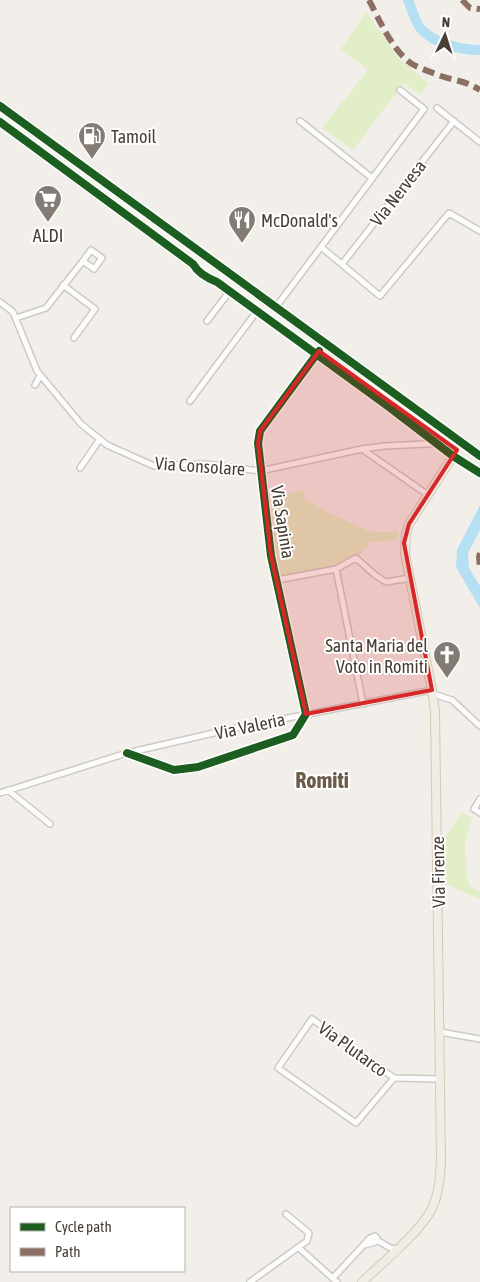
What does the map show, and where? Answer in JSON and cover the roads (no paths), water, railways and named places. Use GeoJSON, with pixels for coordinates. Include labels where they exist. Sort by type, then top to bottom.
{"type":"FeatureCollection","features":[{"type":"Feature","properties":{"kind":"main road"},"geometry":{"type":"LineString","coordinates":[[0,114],[319,351],[447,443],[478,463]]}},
{"type":"Feature","properties":{"kind":"main road","name":"Via Firenze"},"geometry":{"type":"LineString","coordinates":[[362,1282],[418,1228],[428,1216],[438,1191],[441,1161],[436,722],[433,692],[405,554],[406,534],[409,524],[457,450]]}},
{"type":"Feature","properties":{"kind":"street"},"geometry":{"type":"LineString","coordinates":[[270,315],[424,109],[400,90]]}},
{"type":"Feature","properties":{"kind":"street"},"geometry":{"type":"LineString","coordinates":[[437,108],[480,142]]}},
{"type":"Feature","properties":{"kind":"street"},"geometry":{"type":"LineString","coordinates":[[300,121],[372,178]]}},
{"type":"Feature","properties":{"kind":"street","name":"Via Nervesa"},"geometry":{"type":"LineString","coordinates":[[342,264],[454,121]]}},
{"type":"Feature","properties":{"kind":"street"},"geometry":{"type":"LineString","coordinates":[[321,247],[380,296],[449,213],[480,231]]}},
{"type":"Feature","properties":{"kind":"street"},"geometry":{"type":"LineString","coordinates":[[16,318],[46,308],[83,261]]}},
{"type":"Feature","properties":{"kind":"street"},"geometry":{"type":"LineString","coordinates":[[63,285],[95,309],[74,338]]}},
{"type":"Feature","properties":{"kind":"street"},"geometry":{"type":"LineString","coordinates":[[207,321],[233,287]]}},
{"type":"Feature","properties":{"kind":"street","name":"Via Consolare"},"geometry":{"type":"LineString","coordinates":[[0,302],[13,312],[36,371],[81,424],[107,445],[154,466],[205,464],[260,471],[362,449],[447,443]]}},
{"type":"Feature","properties":{"kind":"street"},"geometry":{"type":"LineString","coordinates":[[190,401],[260,307]]}},
{"type":"Feature","properties":{"kind":"street","name":"Via Sapinia"},"geometry":{"type":"LineString","coordinates":[[306,714],[271,556],[258,443],[260,431],[319,351]]}},
{"type":"Feature","properties":{"kind":"street"},"geometry":{"type":"LineString","coordinates":[[35,385],[40,376]]}},
{"type":"Feature","properties":{"kind":"street"},"geometry":{"type":"LineString","coordinates":[[80,468],[100,439]]}},
{"type":"Feature","properties":{"kind":"street"},"geometry":{"type":"LineString","coordinates":[[362,449],[428,495]]}},
{"type":"Feature","properties":{"kind":"street"},"geometry":{"type":"LineString","coordinates":[[277,580],[336,569],[356,558],[386,582],[410,578]]}},
{"type":"Feature","properties":{"kind":"street"},"geometry":{"type":"LineString","coordinates":[[336,569],[363,704]]}},
{"type":"Feature","properties":{"kind":"street"},"geometry":{"type":"LineString","coordinates":[[433,692],[452,700],[480,726]]}},
{"type":"Feature","properties":{"kind":"street","name":"Via Valeria"},"geometry":{"type":"LineString","coordinates":[[0,793],[127,753],[306,714],[433,692]]}},
{"type":"Feature","properties":{"kind":"street"},"geometry":{"type":"LineString","coordinates":[[127,753],[174,770],[198,767],[294,735],[306,714]]}},
{"type":"Feature","properties":{"kind":"street"},"geometry":{"type":"LineString","coordinates":[[8,790],[50,824]]}},
{"type":"Feature","properties":{"kind":"street"},"geometry":{"type":"LineString","coordinates":[[480,798],[474,809],[480,813]]}},
{"type":"Feature","properties":{"kind":"street","name":"Via Plutarco"},"geometry":{"type":"LineString","coordinates":[[312,1019],[394,1078],[356,1123],[278,1068],[312,1019]]}},
{"type":"Feature","properties":{"kind":"street"},"geometry":{"type":"LineString","coordinates":[[440,1032],[480,1039]]}},
{"type":"Feature","properties":{"kind":"street"},"geometry":{"type":"LineString","coordinates":[[394,1078],[440,1079]]}},
{"type":"Feature","properties":{"kind":"street"},"geometry":{"type":"LineString","coordinates":[[250,1282],[307,1241],[309,1233],[286,1214]]}},
{"type":"Feature","properties":{"kind":"street"},"geometry":{"type":"LineString","coordinates":[[298,1248],[335,1280],[365,1245],[377,1240],[388,1248],[396,1249]]}},
{"type":"Feature","properties":{"kind":"water"},"geometry":{"type":"Polygon","coordinates":[[[480,505],[480,530],[468,553],[469,568],[480,586],[480,608],[456,567],[457,550],[480,505]]]}},
{"type":"Feature","properties":{"kind":"waterway"},"geometry":{"type":"LineString","coordinates":[[408,0],[417,23],[433,39],[465,49],[480,50]]}},
{"type":"Feature","properties":{"kind":"place","name":"Tamoil"},"geometry":{"type":"Point","coordinates":[92,160]}},
{"type":"Feature","properties":{"kind":"place","name":"ALDI"},"geometry":{"type":"Point","coordinates":[48,223]}},
{"type":"Feature","properties":{"kind":"place","name":"McDonald's"},"geometry":{"type":"Point","coordinates":[242,244]}},
{"type":"Feature","properties":{"kind":"place","name":"Santa Maria del Voto in Romiti"},"geometry":{"type":"Point","coordinates":[447,679]}},
{"type":"Feature","properties":{"kind":"district","name":"Romiti"},"geometry":{"type":"Point","coordinates":[322,780]}}]}
